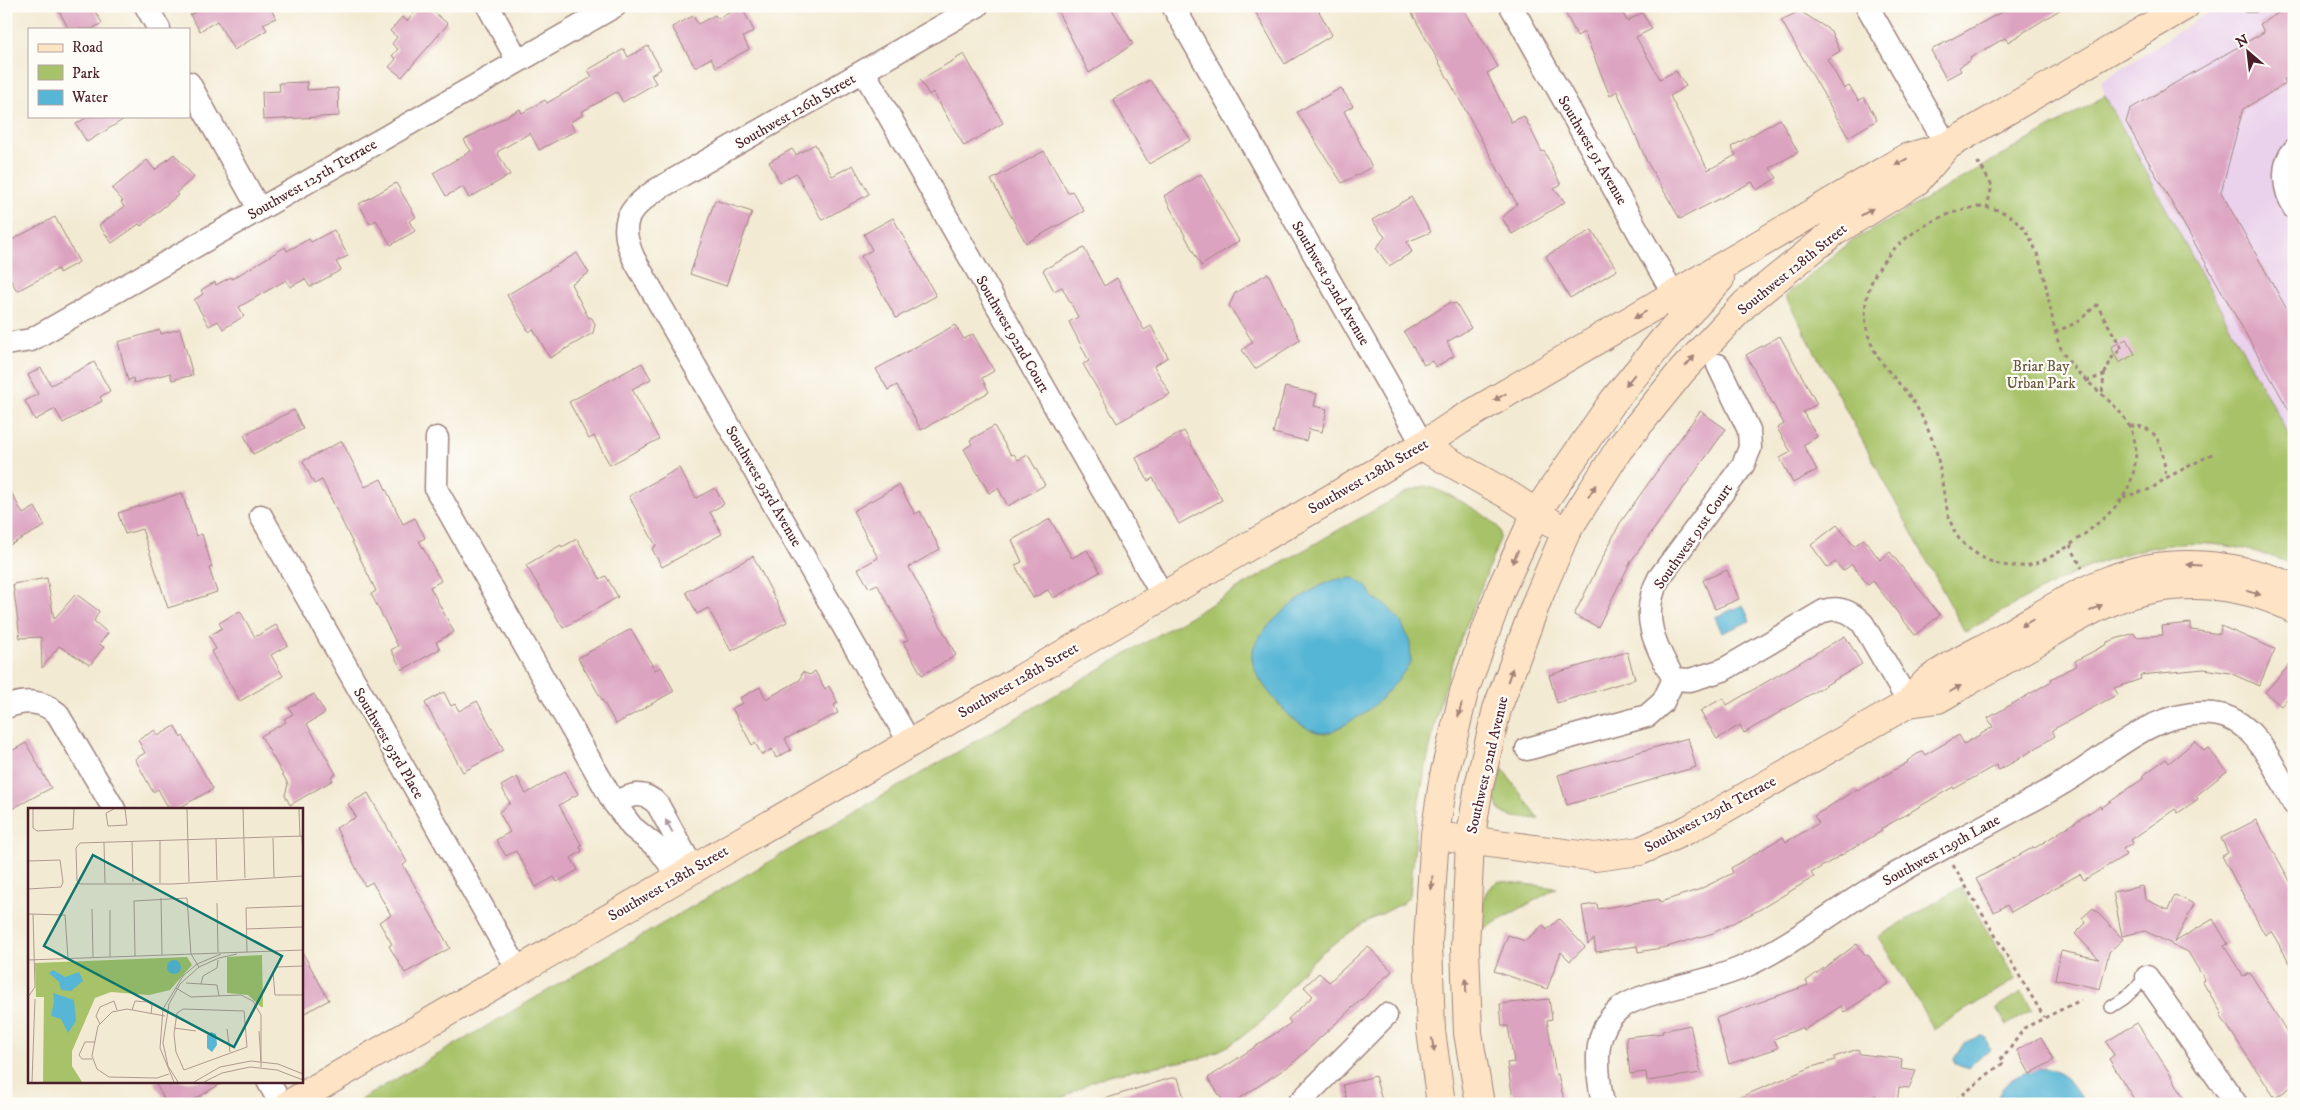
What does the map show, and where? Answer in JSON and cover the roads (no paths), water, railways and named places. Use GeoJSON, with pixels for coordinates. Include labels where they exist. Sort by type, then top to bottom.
{"type":"FeatureCollection","features":[{"type":"Feature","properties":{"kind":"street"},"geometry":{"type":"LineString","coordinates":[[146,6],[158,28]]}},
{"type":"Feature","properties":{"kind":"street"},"geometry":{"type":"LineString","coordinates":[[488,6],[518,61]]}},
{"type":"Feature","properties":{"kind":"street","name":"Southwest 125th Terrace"},"geometry":{"type":"LineString","coordinates":[[6,344],[31,340],[615,6]]}},
{"type":"Feature","properties":{"kind":"street","name":"Southwest 126th Street"},"geometry":{"type":"LineString","coordinates":[[624,228],[636,205],[656,190],[977,6]]}},
{"type":"Feature","properties":{"kind":"street","name":"Southwest 92nd Avenue"},"geometry":{"type":"LineString","coordinates":[[1173,6],[1423,445],[1510,496],[1566,532],[1538,598],[1497,709],[1479,786],[1470,841],[1465,947],[1468,1033],[1480,1104]]}},
{"type":"Feature","properties":{"kind":"street","name":"Southwest 91 Avenue"},"geometry":{"type":"LineString","coordinates":[[1511,6],[1674,295]]}},
{"type":"Feature","properties":{"kind":"street"},"geometry":{"type":"LineString","coordinates":[[1867,6],[1947,146]]}},
{"type":"Feature","properties":{"kind":"street","name":"Southwest 128th Street"},"geometry":{"type":"LineString","coordinates":[[289,1104],[1423,445],[1459,421],[1746,254],[1906,158],[1947,146],[2184,6]]}},
{"type":"Feature","properties":{"kind":"street","name":"Southwest 92nd Court"},"geometry":{"type":"LineString","coordinates":[[864,72],[1163,596]]}},
{"type":"Feature","properties":{"kind":"street"},"geometry":{"type":"LineString","coordinates":[[190,85],[259,209]]}},
{"type":"Feature","properties":{"kind":"street","name":"Southwest 128th Street"},"geometry":{"type":"LineString","coordinates":[[1566,532],[1619,449],[1681,372],[1725,324],[1765,286],[1834,232],[1917,181],[1947,146]]}},
{"type":"Feature","properties":{"kind":"street"},"geometry":{"type":"LineString","coordinates":[[2290,158],[2287,189],[2294,208]]}},
{"type":"Feature","properties":{"kind":"street","name":"Southwest 93rd Avenue"},"geometry":{"type":"LineString","coordinates":[[624,228],[627,245],[634,259],[910,743]]}},
{"type":"Feature","properties":{"kind":"street","name":"Southwest 128th Street"},"geometry":{"type":"LineString","coordinates":[[1536,513],[1614,400],[1664,339],[1709,290],[1746,254]]}},
{"type":"Feature","properties":{"kind":"street","name":"Southwest 91st Court"},"geometry":{"type":"LineString","coordinates":[[1674,679],[1652,636],[1649,611],[1653,592],[1660,578],[1743,465],[1750,448],[1748,426],[1718,365]]}},
{"type":"Feature","properties":{"kind":"street"},"geometry":{"type":"LineString","coordinates":[[437,438],[436,489],[614,803],[632,827],[686,873]]}},
{"type":"Feature","properties":{"kind":"street"},"geometry":{"type":"LineString","coordinates":[[1441,1104],[1431,1031],[1428,942],[1435,834],[1444,776],[1464,692],[1501,589],[1536,513]]}},
{"type":"Feature","properties":{"kind":"street","name":"Southwest 93rd Place"},"geometry":{"type":"LineString","coordinates":[[261,516],[518,970]]}},
{"type":"Feature","properties":{"kind":"street","name":"Southwest 129th Terrace"},"geometry":{"type":"LineString","coordinates":[[1435,834],[1470,841],[1595,858],[1640,851],[1689,829],[1909,703],[1928,681],[2069,599],[2114,578],[2150,568],[2187,565],[2236,570],[2285,584]]}},
{"type":"Feature","properties":{"kind":"street","name":"Southwest 129th Terrace"},"geometry":{"type":"LineString","coordinates":[[1909,703],[1938,699],[2094,609],[2138,592],[2185,585],[2228,588],[2263,596],[2294,610]]}},
{"type":"Feature","properties":{"kind":"street"},"geometry":{"type":"LineString","coordinates":[[1527,749],[1647,716],[1663,702],[1674,679],[1690,680],[1715,674],[1824,611],[1835,609],[1853,615],[1863,624],[1909,703]]}},
{"type":"Feature","properties":{"kind":"street"},"geometry":{"type":"LineString","coordinates":[[6,707],[22,702],[37,702],[52,709],[59,716],[113,808]]}},
{"type":"Feature","properties":{"kind":"street","name":"Southwest 129th Lane"},"geometry":{"type":"LineString","coordinates":[[1603,1104],[1598,1073],[1599,1044],[1606,1026],[1618,1010],[1641,998],[1728,974],[1760,958],[1873,888],[2049,791],[2152,724],[2177,716],[2216,714],[2239,723],[2258,741],[2294,804]]}},
{"type":"Feature","properties":{"kind":"street"},"geometry":{"type":"LineString","coordinates":[[614,803],[634,795],[643,794],[651,797],[658,805],[686,873]]}},
{"type":"Feature","properties":{"kind":"street"},"geometry":{"type":"LineString","coordinates":[[2147,977],[2236,1104]]}},
{"type":"Feature","properties":{"kind":"street"},"geometry":{"type":"LineString","coordinates":[[1298,1104],[1386,1015]]}},
{"type":"Feature","properties":{"kind":"street"},"geometry":{"type":"LineString","coordinates":[[269,1082],[281,1104]]}},
{"type":"Feature","properties":{"kind":"lane"},"geometry":{"type":"LineString","coordinates":[[2248,6],[2254,6]]}},
{"type":"Feature","properties":{"kind":"lane"},"geometry":{"type":"LineString","coordinates":[[2110,1007],[2125,998],[2147,977]]}},
{"type":"Feature","properties":{"kind":"water"},"geometry":{"type":"Polygon","coordinates":[[[1354,578],[1367,587],[1373,598],[1386,605],[1401,622],[1410,642],[1411,663],[1381,699],[1364,713],[1331,731],[1325,733],[1317,732],[1302,725],[1283,709],[1262,683],[1253,665],[1252,653],[1264,631],[1299,599],[1312,590],[1337,579],[1354,578]]]}},
{"type":"Feature","properties":{"kind":"water"},"geometry":{"type":"Polygon","coordinates":[[[1743,605],[1750,621],[1722,633],[1715,617],[1743,605]]]}},
{"type":"Feature","properties":{"kind":"water"},"geometry":{"type":"Polygon","coordinates":[[[1981,1036],[1985,1037],[1990,1051],[1977,1058],[1968,1069],[1955,1064],[1954,1059],[1964,1043],[1981,1036]]]}},
{"type":"Feature","properties":{"kind":"water"},"geometry":{"type":"Polygon","coordinates":[[[2045,1068],[2059,1073],[2069,1081],[2085,1104],[1993,1104],[2003,1088],[2014,1078],[2027,1072],[2045,1068]]]}},
{"type":"Feature","properties":{"kind":"park label","name":"Briar Bay Urban Park"},"geometry":{"type":"Point","coordinates":[2041,374]}}]}
